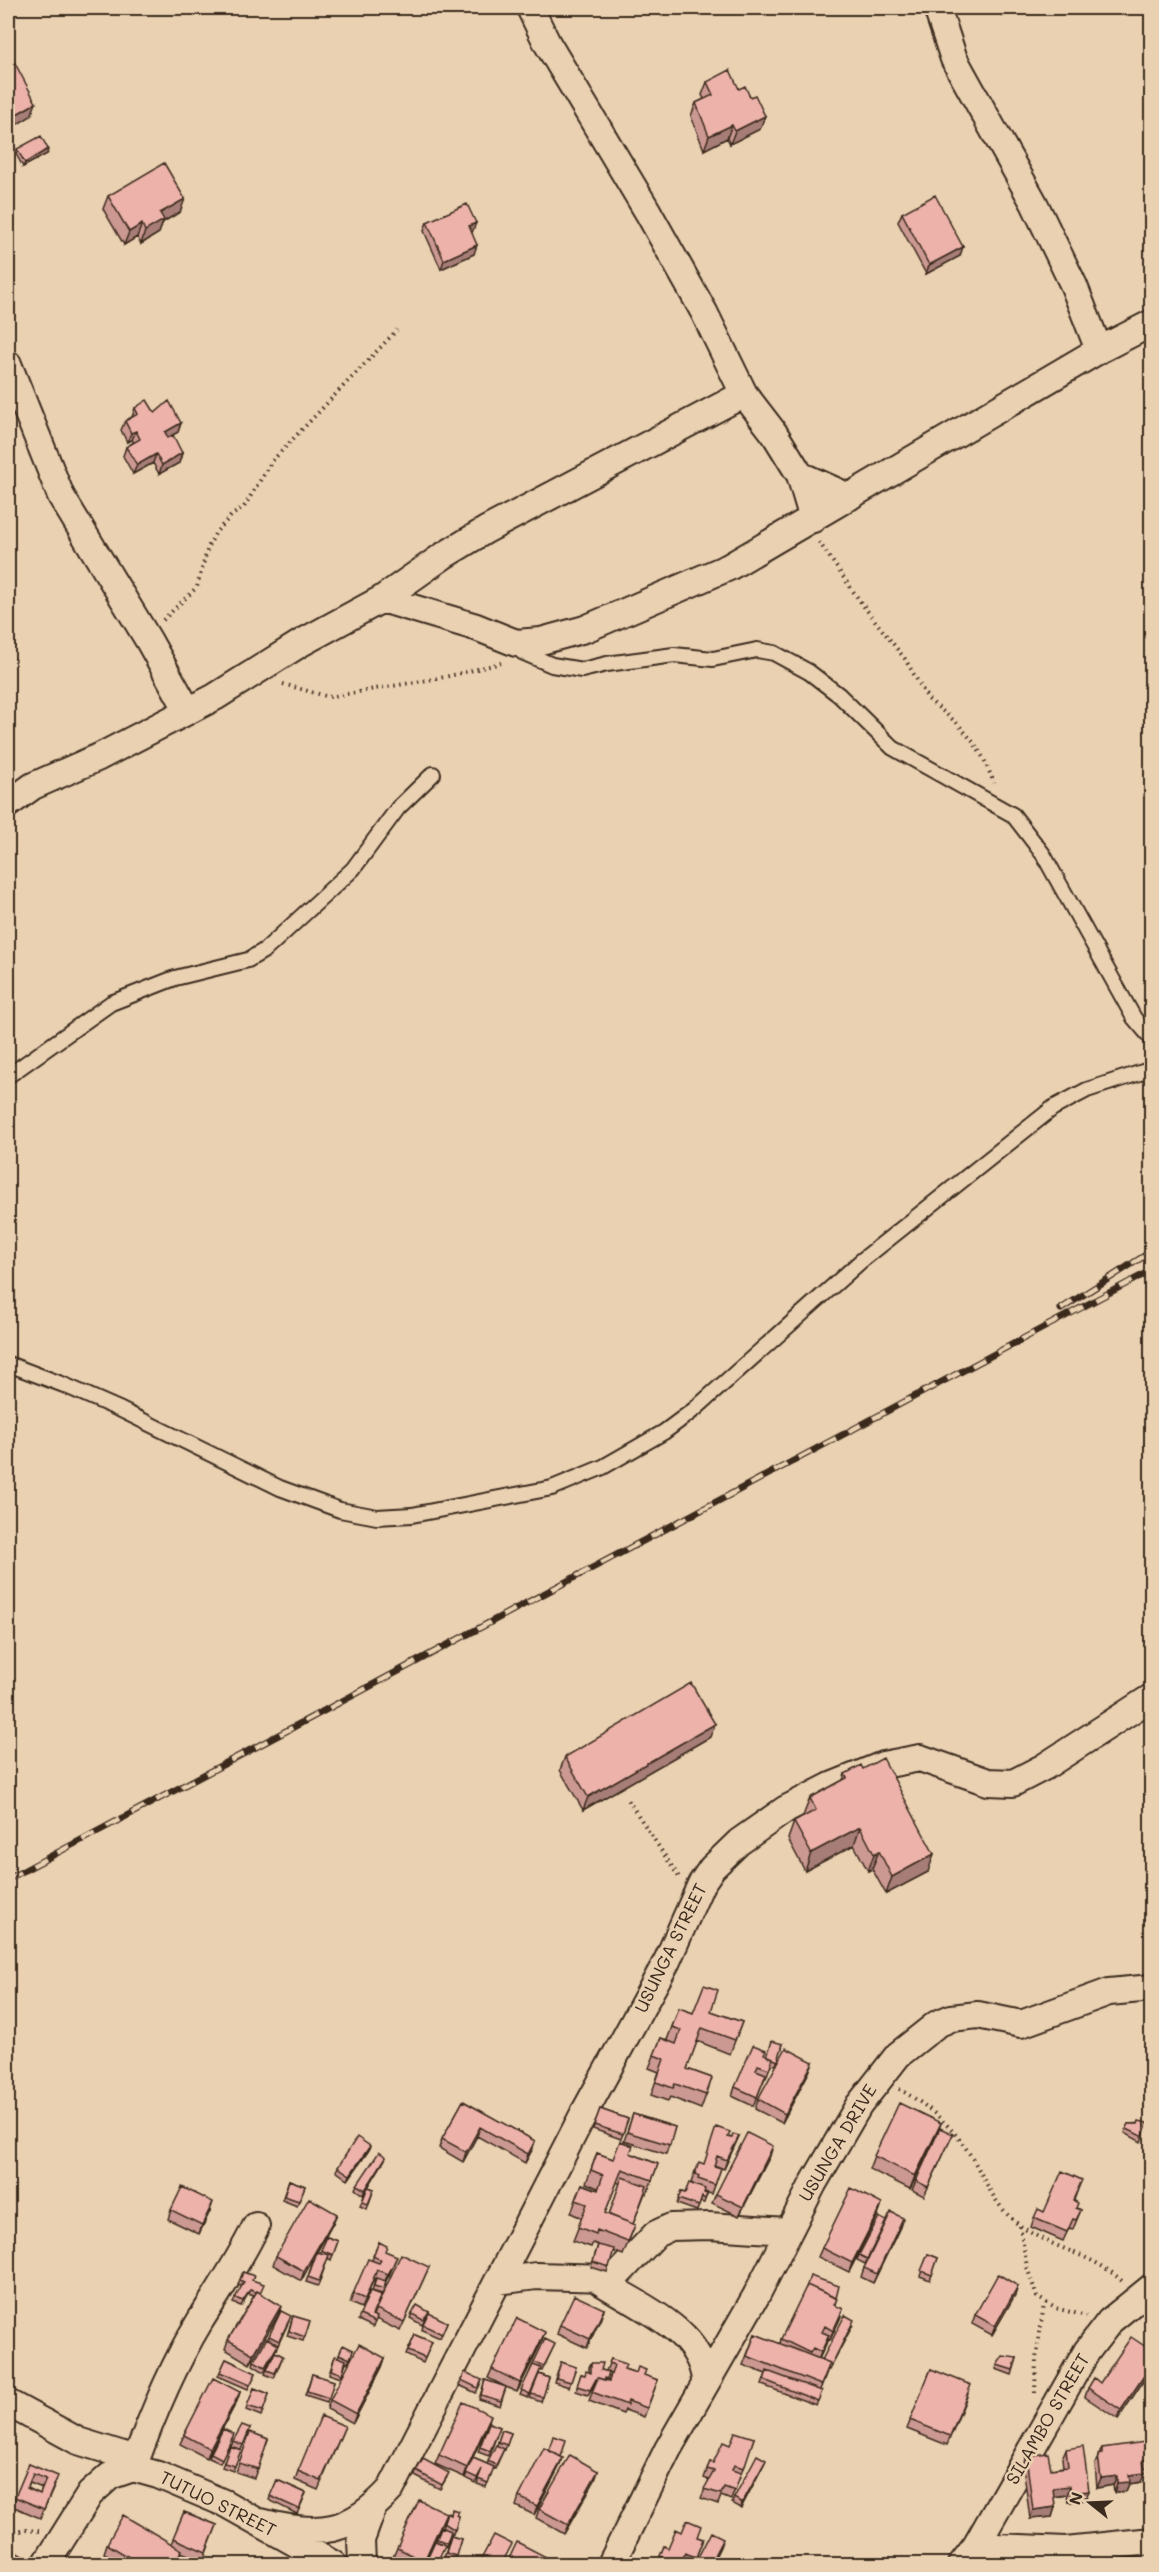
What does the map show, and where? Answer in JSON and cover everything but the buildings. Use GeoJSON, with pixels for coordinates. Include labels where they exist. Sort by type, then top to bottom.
{"type":"FeatureCollection","features":[{"type":"Feature","properties":{"kind":"street"},"geometry":{"type":"LineString","coordinates":[[531,8],[547,43],[704,312],[744,394],[774,433],[800,475],[811,521]]}},
{"type":"Feature","properties":{"kind":"street"},"geometry":{"type":"LineString","coordinates":[[937,8],[954,59],[1034,203],[1074,286],[1099,350]]}},
{"type":"Feature","properties":{"kind":"street"},"geometry":{"type":"LineString","coordinates":[[382,599],[526,644],[585,629],[729,567],[811,521],[1099,350],[1152,323]]}},
{"type":"Feature","properties":{"kind":"street"},"geometry":{"type":"LineString","coordinates":[[8,364],[61,496],[149,641],[188,711]]}},
{"type":"Feature","properties":{"kind":"street"},"geometry":{"type":"LineString","coordinates":[[8,804],[33,786],[99,757],[188,711],[302,643],[382,599],[443,556],[486,530],[744,394]]}},
{"type":"Feature","properties":{"kind":"street"},"geometry":{"type":"LineString","coordinates":[[800,475],[849,497]]}},
{"type":"Feature","properties":{"kind":"street","name":"USUNGA STREET"},"geometry":{"type":"LineString","coordinates":[[372,2511],[391,2489],[410,2458],[584,2113],[667,1961],[693,1902],[712,1868],[739,1842],[786,1809],[831,1786],[883,1765],[920,1758],[988,1782],[1013,1783],[1044,1767],[1152,1697]]}},
{"type":"Feature","properties":{"kind":"street","name":"USUNGA DRIVE"},"geometry":{"type":"LineString","coordinates":[[611,2565],[705,2380],[756,2296],[834,2146],[878,2078],[920,2036],[951,2018],[978,2015],[1021,2024],[1109,1992],[1152,1988]]}},
{"type":"Feature","properties":{"kind":"street"},"geometry":{"type":"LineString","coordinates":[[46,2565],[90,2494],[110,2476],[134,2463],[178,2362],[200,2321],[238,2265],[256,2226]]}},
{"type":"Feature","properties":{"kind":"street"},"geometry":{"type":"LineString","coordinates":[[498,2281],[536,2276],[598,2280],[619,2273],[656,2234],[671,2227],[709,2226],[788,2231]]}},
{"type":"Feature","properties":{"kind":"street"},"geometry":{"type":"LineString","coordinates":[[598,2280],[659,2319],[690,2343],[699,2355],[705,2380]]}},
{"type":"Feature","properties":{"kind":"street","name":"SILAMBO STREET"},"geometry":{"type":"LineString","coordinates":[[969,2555],[1070,2377],[1110,2321],[1145,2293]]}},
{"type":"Feature","properties":{"kind":"street","name":"TUTUO STREET"},"geometry":{"type":"LineString","coordinates":[[8,2403],[78,2441],[177,2482],[261,2523],[333,2565]]}},
{"type":"Feature","properties":{"kind":"street"},"geometry":{"type":"LineString","coordinates":[[261,2523],[297,2531],[322,2531],[341,2526],[372,2511]]}},
{"type":"Feature","properties":{"kind":"street"},"geometry":{"type":"LineString","coordinates":[[362,2565],[361,2540],[372,2511]]}},
{"type":"Feature","properties":{"kind":"street"},"geometry":{"type":"LineString","coordinates":[[969,2555],[1066,2550],[1152,2541]]}},
{"type":"Feature","properties":{"kind":"lane"},"geometry":{"type":"LineString","coordinates":[[522,652],[552,665],[582,670],[607,663],[674,655],[713,659],[757,650],[774,653],[825,683],[893,748],[1002,806],[1013,815],[1043,854],[1134,1018],[1152,1039]]}},
{"type":"Feature","properties":{"kind":"lane"},"geometry":{"type":"LineString","coordinates":[[8,1076],[111,1003],[175,978],[248,960],[265,950],[353,869],[398,808],[433,774]]}},
{"type":"Feature","properties":{"kind":"lane"},"geometry":{"type":"LineString","coordinates":[[8,1365],[64,1385],[121,1410],[280,1488],[340,1510],[377,1517],[412,1515],[552,1488],[603,1467],[664,1432],[694,1409],[861,1261],[1053,1108],[1088,1090],[1152,1069]]}},
{"type":"Feature","properties":{"kind":"path"},"geometry":{"type":"LineString","coordinates":[[149,641],[167,614],[197,587],[208,547],[216,532],[231,516],[244,507],[272,461],[397,330]]}},
{"type":"Feature","properties":{"kind":"path"},"geometry":{"type":"LineString","coordinates":[[811,521],[819,542],[846,577],[862,604],[905,659],[928,699],[957,723],[974,743],[984,759],[1002,806]]}},
{"type":"Feature","properties":{"kind":"path"},"geometry":{"type":"LineString","coordinates":[[278,683],[329,697],[445,677],[513,660],[522,652]]}},
{"type":"Feature","properties":{"kind":"path"},"geometry":{"type":"LineString","coordinates":[[628,1800],[672,1865],[693,1902]]}},
{"type":"Feature","properties":{"kind":"path"},"geometry":{"type":"LineString","coordinates":[[878,2078],[912,2096],[951,2129],[968,2150],[994,2198],[1020,2226],[1039,2238],[1093,2259],[1123,2281],[1145,2293]]}},
{"type":"Feature","properties":{"kind":"path"},"geometry":{"type":"LineString","coordinates":[[1020,2226],[1032,2286],[1037,2297],[1044,2304],[1110,2321]]}},
{"type":"Feature","properties":{"kind":"path"},"geometry":{"type":"LineString","coordinates":[[1035,2400],[1036,2359],[1044,2304]]}},
{"type":"Feature","properties":{"kind":"railway"},"geometry":{"type":"LineString","coordinates":[[1061,1309],[1152,1251]]}},
{"type":"Feature","properties":{"kind":"railway"},"geometry":{"type":"LineString","coordinates":[[8,1879],[1152,1270]]}}]}
